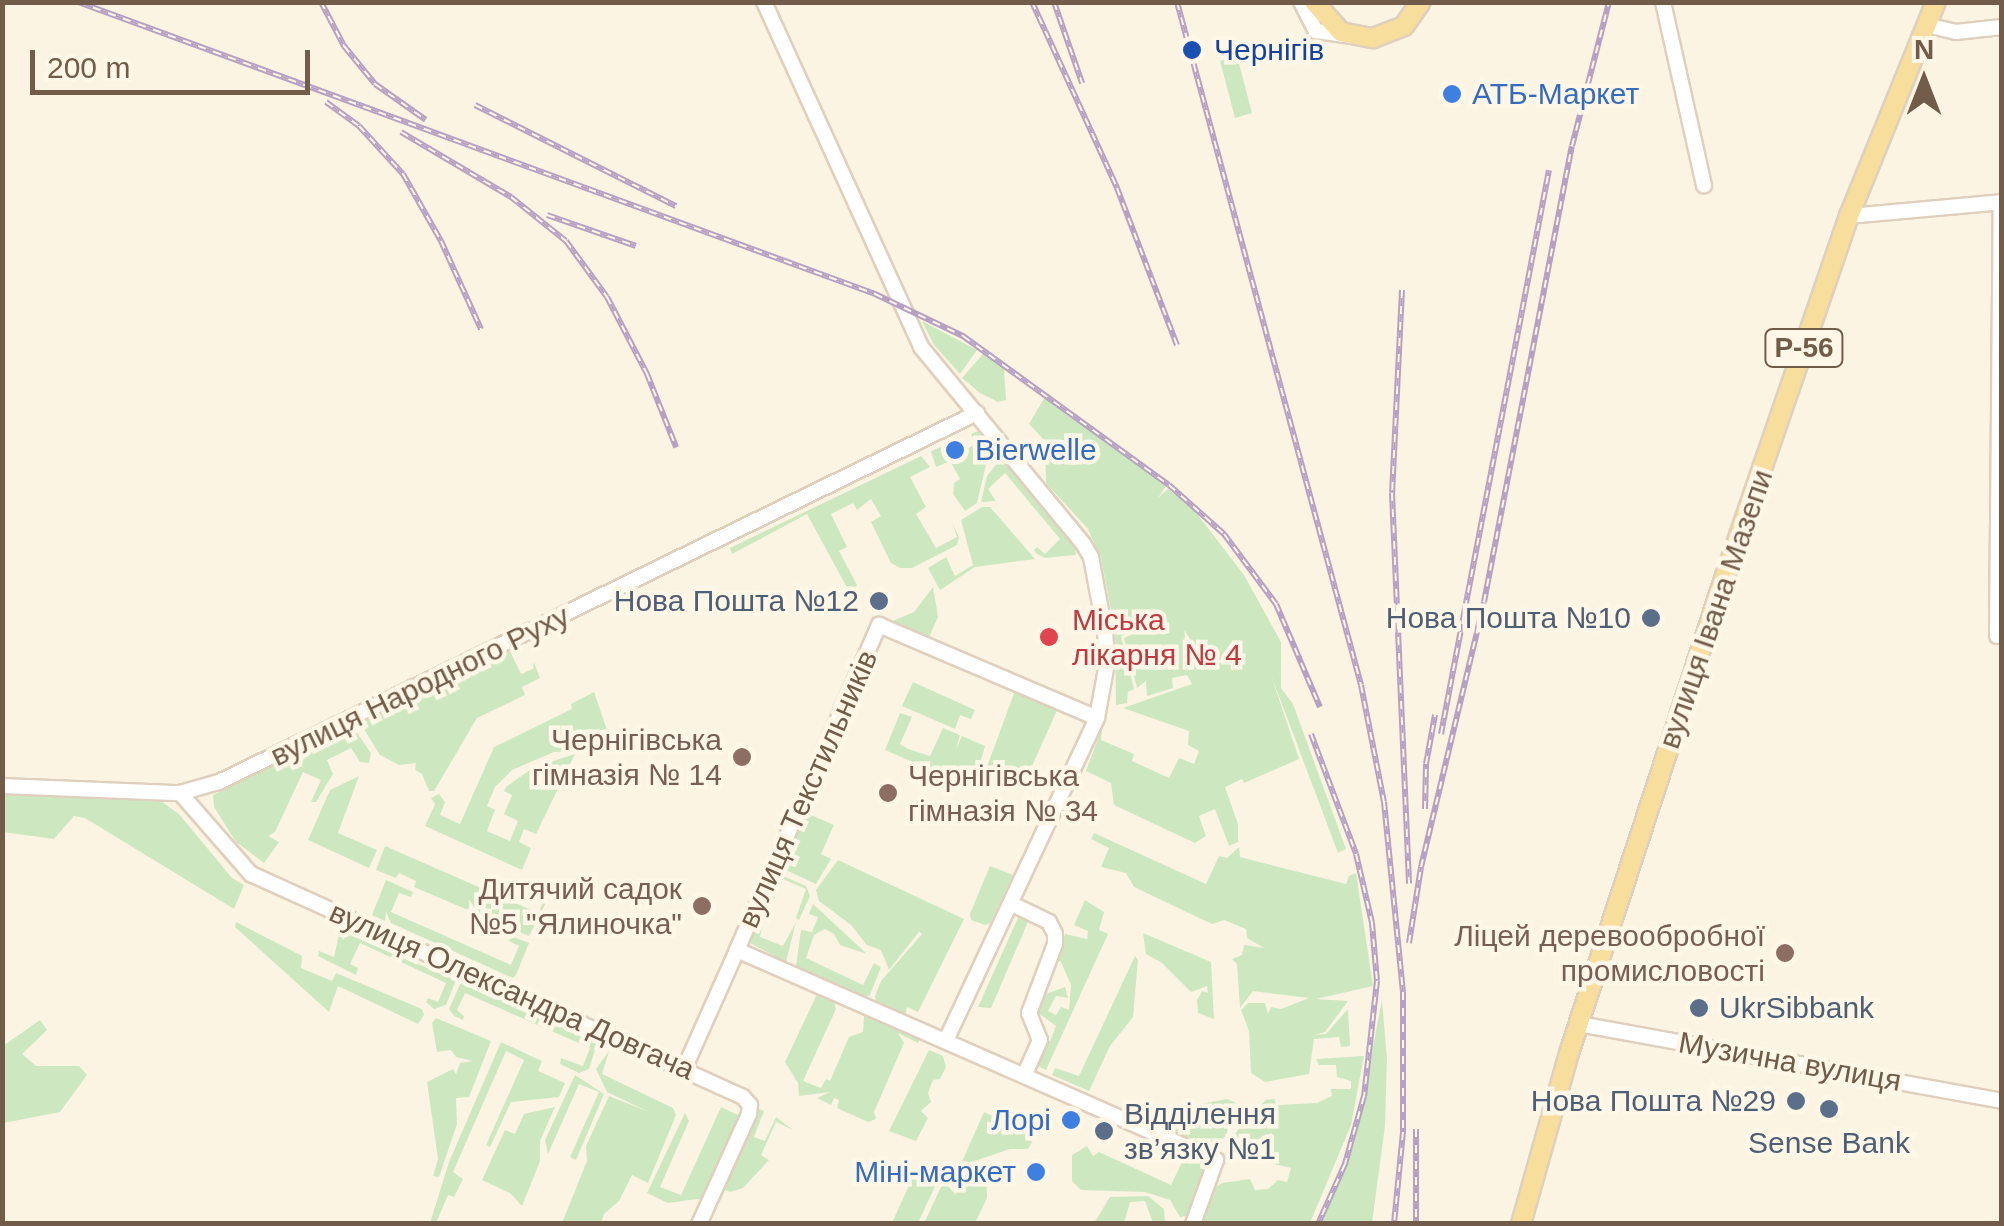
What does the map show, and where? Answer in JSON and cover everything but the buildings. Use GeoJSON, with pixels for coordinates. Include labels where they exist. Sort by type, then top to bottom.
{"type":"FeatureCollection","features":[{"type":"Feature","properties":{"kind":"main road","name":"вулиця Івана Мазепи"},"geometry":{"type":"LineString","coordinates":[[1521,1224],[1578,1024],[1724,579],[1849,216],[1936,2]]}},
{"type":"Feature","properties":{"kind":"main road"},"geometry":{"type":"LineString","coordinates":[[1311,8],[1354,36],[1389,34],[1404,26],[1422,3]]}},
{"type":"Feature","properties":{"kind":"street"},"geometry":{"type":"LineString","coordinates":[[764,2],[921,347],[1060,511],[1091,557],[1107,663],[1097,718],[946,1041]]}},
{"type":"Feature","properties":{"kind":"street"},"geometry":{"type":"LineString","coordinates":[[1301,2],[1311,8]]}},
{"type":"Feature","properties":{"kind":"street"},"geometry":{"type":"LineString","coordinates":[[1664,2],[1704,185]]}},
{"type":"Feature","properties":{"kind":"street"},"geometry":{"type":"LineString","coordinates":[[1926,24],[1956,32],[2002,27]]}},
{"type":"Feature","properties":{"kind":"street"},"geometry":{"type":"LineString","coordinates":[[1849,216],[2001,202],[1997,636]]}},
{"type":"Feature","properties":{"kind":"street","name":"вулиця Народного Руху"},"geometry":{"type":"LineString","coordinates":[[2,786],[180,793],[219,782],[977,413]]}},
{"type":"Feature","properties":{"kind":"street","name":"вулиця Текстильників"},"geometry":{"type":"LineString","coordinates":[[685,1067],[880,625],[1097,718]]}},
{"type":"Feature","properties":{"kind":"street","name":"вулиця Олександра Довгача"},"geometry":{"type":"LineString","coordinates":[[180,793],[252,874],[685,1067],[743,1097],[750,1106],[699,1224]]}},
{"type":"Feature","properties":{"kind":"street"},"geometry":{"type":"LineString","coordinates":[[1012,904],[1048,922],[1055,934],[1055,944],[1029,1013],[1040,1040],[1024,1074]]}},
{"type":"Feature","properties":{"kind":"street","name":"вулиця Текстильників"},"geometry":{"type":"LineString","coordinates":[[738,950],[1216,1160],[1193,1224]]}},
{"type":"Feature","properties":{"kind":"street","name":"Музична вулиця"},"geometry":{"type":"LineString","coordinates":[[1578,1024],[2002,1101]]}},
{"type":"Feature","properties":{"kind":"green space"},"geometry":{"type":"Polygon","coordinates":[[[1237,56],[1252,113],[1235,118],[1220,61],[1237,56]]]}},
{"type":"Feature","properties":{"kind":"green space"},"geometry":{"type":"Polygon","coordinates":[[[922,321],[977,350],[960,374],[934,345],[922,321]]]}},
{"type":"Feature","properties":{"kind":"green space"},"geometry":{"type":"Polygon","coordinates":[[[983,354],[1004,369],[1006,400],[998,402],[980,393],[962,378],[983,354]]]}},
{"type":"Feature","properties":{"kind":"green space"},"geometry":{"type":"Polygon","coordinates":[[[1046,395],[1166,486],[1158,498],[1168,489],[1194,510],[1244,575],[1281,642],[1281,688],[1293,704],[1346,849],[1338,853],[1271,675],[1299,759],[1225,787],[1238,824],[1238,842],[1229,846],[1215,809],[1199,816],[1206,836],[1195,843],[1114,805],[1111,783],[1086,771],[1102,728],[1101,740],[1134,754],[1132,761],[1169,778],[1179,758],[1194,764],[1199,751],[1188,745],[1189,731],[1123,708],[1192,684],[1187,675],[1172,678],[1173,688],[1147,696],[1146,681],[1137,688],[1124,638],[1156,624],[1121,636],[1134,689],[1128,692],[1127,703],[1116,705],[1115,631],[1101,558],[1088,529],[1046,483],[1045,441],[1029,424],[1046,395]]]}},
{"type":"Feature","properties":{"kind":"green space"},"geometry":{"type":"Polygon","coordinates":[[[978,431],[997,451],[987,460],[977,503],[965,511],[953,494],[954,483],[960,479],[950,461],[936,467],[931,451],[949,444],[956,455],[976,444],[971,434],[978,431]]]}},
{"type":"Feature","properties":{"kind":"green space"},"geometry":{"type":"Polygon","coordinates":[[[921,456],[930,467],[910,477],[926,507],[916,514],[936,548],[957,537],[952,523],[959,537],[957,545],[912,568],[900,568],[891,563],[871,522],[881,516],[871,499],[857,510],[853,503],[831,514],[847,547],[839,551],[857,585],[851,595],[807,514],[732,554],[730,548],[921,456]]]}},
{"type":"Feature","properties":{"kind":"green space"},"geometry":{"type":"Polygon","coordinates":[[[1003,456],[1074,542],[1076,555],[1045,558],[1037,554],[1037,547],[1045,554],[1060,539],[1005,473],[988,489],[996,501],[981,502],[987,476],[1003,456]]]}},
{"type":"Feature","properties":{"kind":"green space"},"geometry":{"type":"Polygon","coordinates":[[[982,507],[990,507],[1035,559],[975,567],[940,590],[928,568],[946,557],[955,576],[973,565],[961,520],[982,507]]]}},
{"type":"Feature","properties":{"kind":"green space"},"geometry":{"type":"Polygon","coordinates":[[[933,587],[938,617],[927,642],[888,623],[914,612],[933,587]]]}},
{"type":"Feature","properties":{"kind":"green space"},"geometry":{"type":"Polygon","coordinates":[[[510,651],[521,674],[533,669],[534,662],[540,678],[522,687],[525,695],[477,718],[434,791],[429,791],[422,774],[415,770],[416,763],[399,765],[380,755],[365,731],[367,720],[510,651]]]}},
{"type":"Feature","properties":{"kind":"green space"},"geometry":{"type":"Polygon","coordinates":[[[913,682],[975,710],[971,719],[960,715],[955,729],[902,706],[913,682]]]}},
{"type":"Feature","properties":{"kind":"green space"},"geometry":{"type":"Polygon","coordinates":[[[1016,688],[1059,706],[1023,786],[1016,790],[984,775],[1016,688]]]}},
{"type":"Feature","properties":{"kind":"green space"},"geometry":{"type":"Polygon","coordinates":[[[594,692],[609,736],[608,750],[554,752],[512,770],[495,787],[487,806],[495,810],[487,831],[510,841],[518,821],[504,814],[512,795],[504,791],[506,787],[534,767],[575,754],[536,834],[524,829],[519,842],[531,848],[522,870],[425,826],[435,804],[431,798],[439,794],[445,802],[440,815],[460,824],[494,747],[572,709],[571,704],[594,692]]]}},
{"type":"Feature","properties":{"kind":"green space"},"geometry":{"type":"Polygon","coordinates":[[[900,713],[912,717],[900,744],[908,749],[930,756],[943,728],[960,735],[956,749],[962,736],[985,746],[973,788],[885,750],[900,713]]]}},
{"type":"Feature","properties":{"kind":"green space"},"geometry":{"type":"Polygon","coordinates":[[[353,727],[371,753],[369,763],[360,762],[351,748],[327,760],[333,774],[316,802],[311,802],[321,780],[303,772],[275,832],[268,836],[279,842],[264,863],[236,842],[214,807],[213,795],[353,727]]]}},
{"type":"Feature","properties":{"kind":"green space"},"geometry":{"type":"Polygon","coordinates":[[[359,776],[338,833],[377,850],[369,868],[308,840],[330,790],[359,776]]]}},
{"type":"Feature","properties":{"kind":"green space"},"geometry":{"type":"Polygon","coordinates":[[[3,791],[162,802],[179,814],[232,878],[244,885],[234,909],[85,818],[74,816],[54,839],[3,832],[3,791]]]}},
{"type":"Feature","properties":{"kind":"green space"},"geometry":{"type":"Polygon","coordinates":[[[802,811],[834,825],[821,854],[831,859],[816,884],[777,866],[802,811]]]}},
{"type":"Feature","properties":{"kind":"green space"},"geometry":{"type":"Polygon","coordinates":[[[1094,833],[1206,884],[1219,856],[1227,858],[1239,847],[1240,857],[1346,884],[1349,876],[1356,873],[1373,986],[1316,999],[1348,1001],[1325,1032],[1315,1035],[1326,1034],[1348,1009],[1350,1046],[1341,1047],[1339,1037],[1314,1039],[1309,1074],[1265,1082],[1251,1073],[1249,1031],[1241,1010],[1248,1003],[1265,1003],[1268,1014],[1271,1007],[1281,1009],[1309,998],[1253,991],[1240,1008],[1237,964],[1232,959],[1242,955],[1244,945],[1264,948],[1247,938],[1246,929],[1224,920],[1212,924],[1134,887],[1126,873],[1101,867],[1109,848],[1091,839],[1094,833]]]}},
{"type":"Feature","properties":{"kind":"green space"},"geometry":{"type":"Polygon","coordinates":[[[385,846],[538,913],[548,892],[536,886],[538,882],[552,891],[529,936],[414,887],[416,881],[399,873],[396,878],[376,870],[385,846]]]}},
{"type":"Feature","properties":{"kind":"green space"},"geometry":{"type":"Polygon","coordinates":[[[838,860],[964,919],[918,1012],[907,1007],[905,1016],[876,1002],[875,996],[881,981],[922,934],[919,932],[889,970],[881,950],[867,945],[851,925],[819,901],[816,890],[838,860]]]}},
{"type":"Feature","properties":{"kind":"green space"},"geometry":{"type":"Polygon","coordinates":[[[990,866],[1013,875],[990,923],[985,925],[971,920],[970,914],[990,866]]]}},
{"type":"Feature","properties":{"kind":"green space"},"geometry":{"type":"Polygon","coordinates":[[[776,873],[806,886],[810,896],[799,920],[796,918],[806,889],[783,879],[762,927],[760,937],[783,946],[796,922],[786,962],[750,943],[756,925],[761,925],[757,924],[776,873]]]}},
{"type":"Feature","properties":{"kind":"green space"},"geometry":{"type":"Polygon","coordinates":[[[386,880],[413,892],[411,897],[399,893],[391,912],[511,965],[519,946],[509,941],[511,936],[529,943],[516,975],[513,978],[391,923],[386,912],[385,921],[372,915],[386,880]]]}},
{"type":"Feature","properties":{"kind":"green space"},"geometry":{"type":"Polygon","coordinates":[[[1085,900],[1104,912],[1099,930],[1108,934],[1046,1070],[1035,1065],[1042,1041],[1050,1041],[1056,1026],[1038,1013],[1037,997],[1065,987],[1068,998],[1056,996],[1048,1011],[1056,1015],[1061,1007],[1069,1010],[1071,985],[1061,962],[1055,959],[1065,934],[1087,939],[1088,931],[1074,925],[1085,900]]]}},
{"type":"Feature","properties":{"kind":"green space"},"geometry":{"type":"Polygon","coordinates":[[[813,904],[867,954],[840,945],[834,934],[825,929],[814,935],[806,958],[863,985],[874,963],[881,967],[870,995],[865,997],[796,966],[801,930],[812,932],[818,917],[809,914],[813,904]]]}},
{"type":"Feature","properties":{"kind":"green space"},"geometry":{"type":"Polygon","coordinates":[[[1021,911],[1031,915],[991,1008],[978,1007],[1021,911]]]}},
{"type":"Feature","properties":{"kind":"green space"},"geometry":{"type":"Polygon","coordinates":[[[236,922],[302,956],[301,968],[332,981],[336,973],[422,1009],[424,1015],[418,1024],[338,986],[329,1012],[235,927],[236,922]]]}},
{"type":"Feature","properties":{"kind":"green space"},"geometry":{"type":"Polygon","coordinates":[[[340,931],[456,980],[446,1005],[434,1009],[426,1002],[428,998],[438,1002],[446,983],[360,943],[350,964],[358,968],[356,975],[318,956],[319,951],[334,957],[340,931]]]}},
{"type":"Feature","properties":{"kind":"green space"},"geometry":{"type":"Polygon","coordinates":[[[1143,933],[1211,962],[1214,1019],[1198,1013],[1197,1000],[1202,991],[1208,993],[1207,986],[1191,992],[1162,963],[1146,954],[1143,933]]]}},
{"type":"Feature","properties":{"kind":"green space"},"geometry":{"type":"Polygon","coordinates":[[[1135,956],[1138,960],[1133,1017],[1110,1046],[1089,1091],[1052,1075],[1055,1068],[1079,1076],[1135,956]]]}},
{"type":"Feature","properties":{"kind":"green space"},"geometry":{"type":"Polygon","coordinates":[[[461,982],[597,1043],[589,1069],[579,1073],[560,1064],[561,1058],[583,1066],[590,1048],[465,993],[457,1010],[463,1020],[454,1016],[449,1009],[461,982]]]}},
{"type":"Feature","properties":{"kind":"green space"},"geometry":{"type":"Polygon","coordinates":[[[818,992],[921,1036],[918,1043],[898,1033],[904,1043],[874,1112],[876,1119],[868,1122],[837,1108],[839,1100],[834,1098],[831,1105],[817,1098],[830,1092],[799,1096],[798,1083],[785,1062],[818,992]],[[834,1002],[836,1009],[803,1081],[821,1088],[826,1079],[830,1081],[849,1037],[863,1032],[864,1016],[834,1002]]]}},
{"type":"Feature","properties":{"kind":"green space"},"geometry":{"type":"Polygon","coordinates":[[[1382,1000],[1387,1058],[1385,1126],[1372,1223],[1322,1223],[1354,1144],[1382,1000]]]}},
{"type":"Feature","properties":{"kind":"green space"},"geometry":{"type":"Polygon","coordinates":[[[436,1018],[491,1041],[469,1097],[456,1098],[457,1124],[439,1177],[433,1176],[438,1159],[427,1082],[453,1069],[456,1074],[460,1063],[473,1061],[456,1057],[451,1050],[437,1052],[432,1023],[436,1018]]]}},
{"type":"Feature","properties":{"kind":"green space"},"geometry":{"type":"Polygon","coordinates":[[[40,1020],[47,1030],[22,1054],[36,1066],[79,1066],[87,1075],[60,1112],[3,1123],[3,1046],[40,1020]]]}},
{"type":"Feature","properties":{"kind":"green space"},"geometry":{"type":"Polygon","coordinates":[[[501,1042],[542,1061],[538,1071],[565,1083],[559,1097],[511,1102],[490,1147],[486,1145],[524,1060],[506,1051],[453,1172],[463,1179],[454,1197],[448,1195],[436,1223],[430,1223],[449,1162],[501,1042]]]}},
{"type":"Feature","properties":{"kind":"green space"},"geometry":{"type":"Polygon","coordinates":[[[929,1050],[943,1056],[946,1067],[940,1079],[933,1080],[928,1093],[931,1102],[921,1111],[928,1118],[916,1141],[889,1131],[929,1050]]]}},
{"type":"Feature","properties":{"kind":"green space"},"geometry":{"type":"Polygon","coordinates":[[[609,1051],[602,1074],[673,1108],[676,1115],[648,1183],[632,1175],[619,1201],[604,1214],[601,1223],[562,1223],[587,1161],[586,1146],[609,1096],[649,1112],[607,1092],[596,1069],[609,1051]]]}},
{"type":"Feature","properties":{"kind":"green space"},"geometry":{"type":"Polygon","coordinates":[[[1364,1056],[1351,1125],[1310,1223],[1198,1224],[1207,1193],[1222,1183],[1250,1179],[1255,1190],[1268,1189],[1278,1180],[1287,1182],[1291,1168],[1274,1164],[1267,1155],[1251,1159],[1238,1151],[1228,1164],[1221,1162],[1234,1135],[1254,1110],[1266,1100],[1274,1099],[1277,1105],[1317,1103],[1332,1096],[1331,1089],[1351,1089],[1351,1081],[1337,1077],[1336,1065],[1319,1065],[1316,1059],[1364,1056]]]}},
{"type":"Feature","properties":{"kind":"green space"},"geometry":{"type":"Polygon","coordinates":[[[575,1075],[604,1094],[576,1160],[570,1157],[599,1092],[579,1084],[548,1154],[545,1140],[575,1075]]]}},
{"type":"Feature","properties":{"kind":"green space"},"geometry":{"type":"Polygon","coordinates":[[[1227,1099],[1242,1106],[1219,1147],[1208,1150],[1149,1123],[1151,1113],[1227,1099]]]}},
{"type":"Feature","properties":{"kind":"green space"},"geometry":{"type":"Polygon","coordinates":[[[555,1107],[540,1141],[540,1161],[522,1206],[510,1193],[482,1180],[505,1130],[515,1134],[524,1114],[555,1107]]]}},
{"type":"Feature","properties":{"kind":"green space"},"geometry":{"type":"Polygon","coordinates":[[[721,1107],[740,1116],[705,1198],[668,1203],[647,1193],[685,1113],[689,1121],[660,1187],[681,1195],[721,1107]]]}},
{"type":"Feature","properties":{"kind":"green space"},"geometry":{"type":"Polygon","coordinates":[[[759,1109],[764,1111],[754,1137],[765,1141],[776,1117],[793,1130],[776,1122],[761,1155],[769,1160],[743,1188],[730,1192],[722,1189],[759,1109]]]}},
{"type":"Feature","properties":{"kind":"green space"},"geometry":{"type":"Polygon","coordinates":[[[984,1112],[1020,1128],[1032,1142],[1028,1149],[1010,1149],[960,1166],[984,1112]]]}},
{"type":"Feature","properties":{"kind":"green space"},"geometry":{"type":"Polygon","coordinates":[[[1087,1146],[1093,1156],[1099,1152],[1171,1185],[1182,1162],[1180,1151],[1210,1163],[1193,1215],[1180,1217],[1170,1200],[1145,1192],[1081,1190],[1072,1181],[1072,1155],[1087,1146]]]}},
{"type":"Feature","properties":{"kind":"green space"},"geometry":{"type":"Polygon","coordinates":[[[986,1163],[987,1198],[975,1223],[924,1223],[941,1187],[947,1185],[956,1195],[958,1171],[966,1166],[962,1174],[975,1180],[981,1170],[976,1164],[986,1163]]]}},
{"type":"Feature","properties":{"kind":"green space"},"geometry":{"type":"Polygon","coordinates":[[[915,1172],[937,1182],[918,1223],[892,1223],[915,1172]]]}},
{"type":"Feature","properties":{"kind":"green space"},"geometry":{"type":"Polygon","coordinates":[[[1148,1196],[1164,1209],[1165,1223],[1153,1223],[1145,1201],[1130,1202],[1124,1223],[1094,1223],[1110,1197],[1148,1196]]]}},
{"type":"Feature","properties":{"kind":"railway"},"geometry":{"type":"LineString","coordinates":[[78,2],[875,294],[963,336],[1169,485],[1224,534],[1276,604],[1320,707]]}},
{"type":"Feature","properties":{"kind":"railway"},"geometry":{"type":"LineString","coordinates":[[321,2],[344,46],[375,84],[426,120]]}},
{"type":"Feature","properties":{"kind":"railway"},"geometry":{"type":"LineString","coordinates":[[1032,2],[1117,188],[1177,345]]}},
{"type":"Feature","properties":{"kind":"railway"},"geometry":{"type":"LineString","coordinates":[[1054,2],[1082,83]]}},
{"type":"Feature","properties":{"kind":"railway"},"geometry":{"type":"LineString","coordinates":[[1177,2],[1361,685],[1384,802],[1403,992],[1403,1132],[1394,1224]]}},
{"type":"Feature","properties":{"kind":"railway"},"geometry":{"type":"LineString","coordinates":[[1409,943],[1421,867],[1484,602],[1572,146],[1609,2]]}},
{"type":"Feature","properties":{"kind":"railway"},"geometry":{"type":"LineString","coordinates":[[326,102],[359,126],[403,174],[441,241],[481,329]]}},
{"type":"Feature","properties":{"kind":"railway"},"geometry":{"type":"LineString","coordinates":[[475,105],[676,206]]}},
{"type":"Feature","properties":{"kind":"railway"},"geometry":{"type":"LineString","coordinates":[[401,132],[511,197],[566,241],[607,297],[647,374],[676,447]]}},
{"type":"Feature","properties":{"kind":"railway"},"geometry":{"type":"LineString","coordinates":[[1441,734],[1549,170]]}},
{"type":"Feature","properties":{"kind":"railway"},"geometry":{"type":"LineString","coordinates":[[547,215],[636,246]]}},
{"type":"Feature","properties":{"kind":"railway"},"geometry":{"type":"LineString","coordinates":[[1402,290],[1392,493],[1409,884]]}},
{"type":"Feature","properties":{"kind":"railway"},"geometry":{"type":"LineString","coordinates":[[1425,809],[1426,764],[1435,715]]}},
{"type":"Feature","properties":{"kind":"railway"},"geometry":{"type":"LineString","coordinates":[[1311,734],[1356,854],[1372,923],[1377,981],[1364,1096],[1345,1164],[1318,1224]]}},
{"type":"Feature","properties":{"kind":"railway"},"geometry":{"type":"LineString","coordinates":[[1416,1129],[1416,1224]]}},
{"type":"Feature","properties":{"kind":"place","name":"Чернігів"},"geometry":{"type":"Point","coordinates":[1192,50]}},
{"type":"Feature","properties":{"kind":"place","name":"АТБ-Маркет"},"geometry":{"type":"Point","coordinates":[1452,94]}},
{"type":"Feature","properties":{"kind":"place","name":"Bierwelle"},"geometry":{"type":"Point","coordinates":[955,450]}},
{"type":"Feature","properties":{"kind":"place","name":"Нова Пошта №12"},"geometry":{"type":"Point","coordinates":[879,601]}},
{"type":"Feature","properties":{"kind":"place","name":"Нова Пошта №10"},"geometry":{"type":"Point","coordinates":[1651,618]}},
{"type":"Feature","properties":{"kind":"place","name":"Міська лікарня № 4"},"geometry":{"type":"Point","coordinates":[1049,637]}},
{"type":"Feature","properties":{"kind":"place","name":"Чернігівська гімназія № 14"},"geometry":{"type":"Point","coordinates":[742,757]}},
{"type":"Feature","properties":{"kind":"place","name":"Чернігівська гімназія № 34"},"geometry":{"type":"Point","coordinates":[888,793]}},
{"type":"Feature","properties":{"kind":"place","name":"Дитячий садок №5 \"Ялиночка\""},"geometry":{"type":"Point","coordinates":[702,906]}},
{"type":"Feature","properties":{"kind":"place","name":"Ліцей деревообробної промисловості"},"geometry":{"type":"Point","coordinates":[1785,953]}},
{"type":"Feature","properties":{"kind":"place","name":"UkrSibbank"},"geometry":{"type":"Point","coordinates":[1699,1008]}},
{"type":"Feature","properties":{"kind":"place","name":"Нова Пошта №29"},"geometry":{"type":"Point","coordinates":[1796,1101]}},
{"type":"Feature","properties":{"kind":"place","name":"Sense Bank"},"geometry":{"type":"Point","coordinates":[1829,1109]}},
{"type":"Feature","properties":{"kind":"place","name":"Лорі"},"geometry":{"type":"Point","coordinates":[1071,1120]}},
{"type":"Feature","properties":{"kind":"place","name":"Відділення зв’язку №1"},"geometry":{"type":"Point","coordinates":[1104,1131]}},
{"type":"Feature","properties":{"kind":"place","name":"Міні-маркет"},"geometry":{"type":"Point","coordinates":[1036,1172]}}]}
